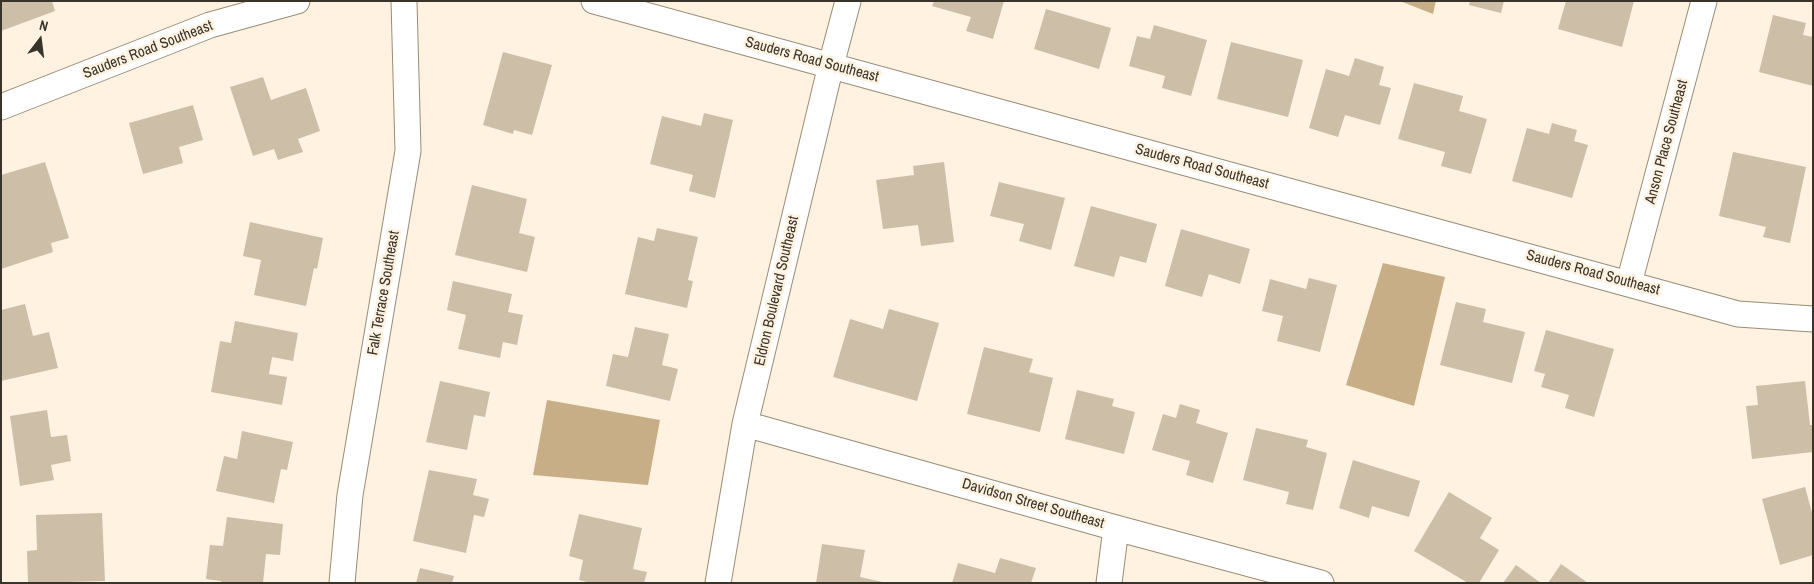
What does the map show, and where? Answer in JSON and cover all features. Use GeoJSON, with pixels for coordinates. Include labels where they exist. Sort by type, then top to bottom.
{"type":"FeatureCollection","features":[{"type":"Feature","properties":{"kind":"street","name":"Sauders Road Southeast"},"geometry":{"type":"LineString","coordinates":[[1,107],[210,25],[297,1]]}},
{"type":"Feature","properties":{"kind":"street","name":"Falk Terrace Southeast"},"geometry":{"type":"LineString","coordinates":[[342,583],[350,495],[408,151],[404,1]]}},
{"type":"Feature","properties":{"kind":"street","name":"Sauders Road Southeast"},"geometry":{"type":"LineString","coordinates":[[594,1],[1738,314],[1813,319]]}},
{"type":"Feature","properties":{"kind":"street","name":"Eldron Boulevard Southeast"},"geometry":{"type":"LineString","coordinates":[[718,583],[745,424],[848,1]]}},
{"type":"Feature","properties":{"kind":"street","name":"Anson Place Southeast"},"geometry":{"type":"LineString","coordinates":[[1630,283],[1704,1]]}},
{"type":"Feature","properties":{"kind":"street","name":"Davidson Street Southeast"},"geometry":{"type":"LineString","coordinates":[[745,424],[1116,528],[1322,583]]}},
{"type":"Feature","properties":{"kind":"street"},"geometry":{"type":"LineString","coordinates":[[1109,583],[1116,528]]}},
{"type":"Feature","properties":{"kind":"shaded area"},"geometry":{"type":"Polygon","coordinates":[[[1400,1],[1436,1],[1433,14],[1400,1]]]}},
{"type":"Feature","properties":{"kind":"shaded area"},"geometry":{"type":"Polygon","coordinates":[[[1383,263],[1445,277],[1414,406],[1346,385],[1383,263]]]}},
{"type":"Feature","properties":{"kind":"shaded area"},"geometry":{"type":"Polygon","coordinates":[[[547,400],[660,420],[648,485],[533,475],[547,400]]]}},
{"type":"Feature","properties":{"kind":"building"},"geometry":{"type":"Polygon","coordinates":[[[1,1],[52,1],[55,11],[1,31],[1,1]]]}},
{"type":"Feature","properties":{"kind":"building"},"geometry":{"type":"Polygon","coordinates":[[[934,1],[1004,1],[993,39],[966,31],[971,17],[932,6],[934,1]]]}},
{"type":"Feature","properties":{"kind":"building"},"geometry":{"type":"Polygon","coordinates":[[[1470,1],[1504,1],[1501,13],[1469,5],[1470,1]]]}},
{"type":"Feature","properties":{"kind":"building"},"geometry":{"type":"Polygon","coordinates":[[[1566,1],[1634,1],[1622,47],[1558,29],[1566,1]]]}},
{"type":"Feature","properties":{"kind":"building"},"geometry":{"type":"Polygon","coordinates":[[[1046,9],[1111,28],[1099,69],[1034,49],[1046,9]]]}},
{"type":"Feature","properties":{"kind":"building"},"geometry":{"type":"Polygon","coordinates":[[[1773,15],[1806,23],[1803,35],[1813,37],[1813,86],[1759,72],[1773,15]]]}},
{"type":"Feature","properties":{"kind":"building"},"geometry":{"type":"Polygon","coordinates":[[[1154,25],[1207,40],[1191,96],[1162,88],[1165,76],[1129,66],[1137,36],[1150,39],[1154,25]]]}},
{"type":"Feature","properties":{"kind":"building"},"geometry":{"type":"Polygon","coordinates":[[[1231,42],[1303,60],[1288,117],[1217,99],[1231,42]]]}},
{"type":"Feature","properties":{"kind":"building"},"geometry":{"type":"Polygon","coordinates":[[[503,52],[552,65],[532,135],[514,130],[513,134],[483,125],[503,52]]]}},
{"type":"Feature","properties":{"kind":"building"},"geometry":{"type":"Polygon","coordinates":[[[1355,58],[1384,67],[1379,85],[1391,88],[1380,125],[1345,115],[1338,137],[1309,128],[1326,69],[1349,76],[1355,58]]]}},
{"type":"Feature","properties":{"kind":"building"},"geometry":{"type":"Polygon","coordinates":[[[263,77],[271,100],[306,88],[320,131],[298,139],[303,152],[278,160],[274,149],[253,156],[230,87],[263,77]]]}},
{"type":"Feature","properties":{"kind":"building"},"geometry":{"type":"Polygon","coordinates":[[[1414,83],[1463,96],[1459,111],[1487,119],[1471,174],[1441,166],[1445,152],[1398,139],[1414,83]]]}},
{"type":"Feature","properties":{"kind":"building"},"geometry":{"type":"Polygon","coordinates":[[[193,105],[203,140],[179,147],[183,163],[143,174],[129,123],[193,105]]]}},
{"type":"Feature","properties":{"kind":"building"},"geometry":{"type":"Polygon","coordinates":[[[704,113],[733,120],[715,198],[689,191],[693,175],[650,164],[662,116],[701,126],[704,113]]]}},
{"type":"Feature","properties":{"kind":"building"},"geometry":{"type":"Polygon","coordinates":[[[1552,123],[1577,130],[1574,141],[1588,145],[1572,198],[1512,181],[1527,128],[1549,134],[1552,123]]]}},
{"type":"Feature","properties":{"kind":"building"},"geometry":{"type":"Polygon","coordinates":[[[1733,152],[1806,167],[1790,243],[1763,237],[1766,227],[1719,216],[1733,152]]]}},
{"type":"Feature","properties":{"kind":"building"},"geometry":{"type":"Polygon","coordinates":[[[45,162],[69,238],[51,243],[53,252],[1,269],[1,175],[45,162]]]}},
{"type":"Feature","properties":{"kind":"building"},"geometry":{"type":"Polygon","coordinates":[[[944,162],[954,242],[921,246],[918,225],[883,229],[876,180],[914,175],[913,166],[944,162]]]}},
{"type":"Feature","properties":{"kind":"building"},"geometry":{"type":"Polygon","coordinates":[[[999,182],[1065,198],[1051,250],[1019,241],[1024,224],[990,216],[999,182]]]}},
{"type":"Feature","properties":{"kind":"building"},"geometry":{"type":"Polygon","coordinates":[[[472,185],[527,199],[519,233],[535,237],[527,272],[455,255],[472,185]]]}},
{"type":"Feature","properties":{"kind":"building"},"geometry":{"type":"Polygon","coordinates":[[[1091,206],[1157,224],[1146,263],[1120,256],[1114,277],[1074,266],[1091,206]]]}},
{"type":"Feature","properties":{"kind":"building"},"geometry":{"type":"Polygon","coordinates":[[[250,222],[323,238],[317,269],[314,268],[306,306],[254,295],[261,260],[243,256],[250,222]]]}},
{"type":"Feature","properties":{"kind":"building"},"geometry":{"type":"Polygon","coordinates":[[[657,228],[698,237],[688,280],[693,281],[687,308],[625,294],[638,237],[654,241],[657,228]]]}},
{"type":"Feature","properties":{"kind":"building"},"geometry":{"type":"Polygon","coordinates":[[[1181,229],[1250,249],[1240,284],[1209,274],[1202,297],[1165,286],[1181,229]]]}},
{"type":"Feature","properties":{"kind":"building"},"geometry":{"type":"Polygon","coordinates":[[[1309,278],[1337,285],[1320,352],[1277,341],[1283,316],[1262,311],[1270,279],[1306,289],[1309,278]]]}},
{"type":"Feature","properties":{"kind":"building"},"geometry":{"type":"Polygon","coordinates":[[[453,281],[512,294],[508,312],[523,315],[517,345],[503,342],[500,358],[458,349],[466,315],[447,310],[453,281]]]}},
{"type":"Feature","properties":{"kind":"building"},"geometry":{"type":"Polygon","coordinates":[[[1456,302],[1486,309],[1483,322],[1525,332],[1512,383],[1440,365],[1456,302]]]}},
{"type":"Feature","properties":{"kind":"building"},"geometry":{"type":"Polygon","coordinates":[[[25,304],[33,336],[49,332],[58,368],[1,381],[1,310],[25,304]]]}},
{"type":"Feature","properties":{"kind":"building"},"geometry":{"type":"Polygon","coordinates":[[[889,309],[939,323],[917,401],[833,377],[850,319],[883,329],[889,309]]]}},
{"type":"Feature","properties":{"kind":"building"},"geometry":{"type":"Polygon","coordinates":[[[235,321],[298,333],[293,361],[272,357],[269,374],[287,377],[282,405],[211,392],[220,341],[231,343],[235,321]]]}},
{"type":"Feature","properties":{"kind":"building"},"geometry":{"type":"Polygon","coordinates":[[[635,327],[669,334],[662,365],[678,369],[670,401],[606,386],[613,354],[628,357],[635,327]]]}},
{"type":"Feature","properties":{"kind":"building"},"geometry":{"type":"Polygon","coordinates":[[[1546,330],[1614,349],[1594,417],[1565,408],[1569,395],[1541,387],[1545,374],[1534,371],[1546,330]]]}},
{"type":"Feature","properties":{"kind":"building"},"geometry":{"type":"Polygon","coordinates":[[[984,347],[1033,359],[1029,372],[1053,378],[1040,432],[967,414],[984,347]]]}},
{"type":"Feature","properties":{"kind":"building"},"geometry":{"type":"Polygon","coordinates":[[[440,381],[490,392],[485,417],[474,415],[467,450],[426,442],[440,381]]]}},
{"type":"Feature","properties":{"kind":"building"},"geometry":{"type":"Polygon","coordinates":[[[1805,381],[1810,425],[1813,425],[1813,452],[1752,459],[1746,406],[1758,405],[1756,386],[1805,381]]]}},
{"type":"Feature","properties":{"kind":"building"},"geometry":{"type":"Polygon","coordinates":[[[1077,390],[1114,399],[1112,406],[1135,412],[1124,454],[1065,439],[1077,390]]]}},
{"type":"Feature","properties":{"kind":"building"},"geometry":{"type":"Polygon","coordinates":[[[1180,404],[1200,410],[1196,423],[1228,433],[1213,483],[1186,475],[1190,461],[1152,450],[1163,414],[1176,418],[1180,404]]]}},
{"type":"Feature","properties":{"kind":"building"},"geometry":{"type":"Polygon","coordinates":[[[47,410],[51,437],[67,435],[71,461],[51,465],[54,480],[20,486],[10,416],[47,410]]]}},
{"type":"Feature","properties":{"kind":"building"},"geometry":{"type":"Polygon","coordinates":[[[1256,428],[1308,440],[1306,447],[1327,453],[1313,510],[1286,504],[1289,492],[1243,480],[1256,428]]]}},
{"type":"Feature","properties":{"kind":"building"},"geometry":{"type":"Polygon","coordinates":[[[242,431],[293,442],[287,470],[281,469],[274,503],[216,491],[224,456],[237,459],[242,431]]]}},
{"type":"Feature","properties":{"kind":"building"},"geometry":{"type":"Polygon","coordinates":[[[1353,460],[1420,481],[1409,517],[1372,506],[1369,518],[1339,508],[1353,460]]]}},
{"type":"Feature","properties":{"kind":"building"},"geometry":{"type":"Polygon","coordinates":[[[429,470],[477,479],[473,495],[489,499],[484,517],[474,515],[466,553],[413,541],[429,470]]]}},
{"type":"Feature","properties":{"kind":"building"},"geometry":{"type":"Polygon","coordinates":[[[1805,487],[1813,516],[1813,555],[1780,565],[1762,499],[1805,487]]]}},
{"type":"Feature","properties":{"kind":"building"},"geometry":{"type":"Polygon","coordinates":[[[1449,492],[1492,518],[1480,538],[1499,550],[1479,583],[1468,583],[1414,551],[1449,492]]]}},
{"type":"Feature","properties":{"kind":"building"},"geometry":{"type":"Polygon","coordinates":[[[102,513],[105,581],[28,583],[27,551],[37,550],[36,515],[102,513]]]}},
{"type":"Feature","properties":{"kind":"building"},"geometry":{"type":"Polygon","coordinates":[[[579,514],[642,528],[633,569],[647,572],[644,583],[591,583],[579,580],[583,560],[569,556],[579,514]]]}},
{"type":"Feature","properties":{"kind":"building"},"geometry":{"type":"Polygon","coordinates":[[[227,517],[283,524],[280,555],[266,554],[263,583],[221,583],[221,581],[206,579],[210,545],[223,546],[227,517]]]}},
{"type":"Feature","properties":{"kind":"building"},"geometry":{"type":"Polygon","coordinates":[[[822,544],[865,550],[860,577],[887,583],[816,583],[822,544]]]}},
{"type":"Feature","properties":{"kind":"building"},"geometry":{"type":"Polygon","coordinates":[[[1000,558],[1036,568],[1031,583],[952,583],[958,563],[995,573],[1000,558]]]}},
{"type":"Feature","properties":{"kind":"building"},"geometry":{"type":"Polygon","coordinates":[[[1561,564],[1588,583],[1548,583],[1561,564]]]}},
{"type":"Feature","properties":{"kind":"building"},"geometry":{"type":"Polygon","coordinates":[[[1516,565],[1541,583],[1503,583],[1516,565]]]}},
{"type":"Feature","properties":{"kind":"building"},"geometry":{"type":"Polygon","coordinates":[[[420,568],[454,576],[452,583],[416,583],[420,568]]]}}]}
